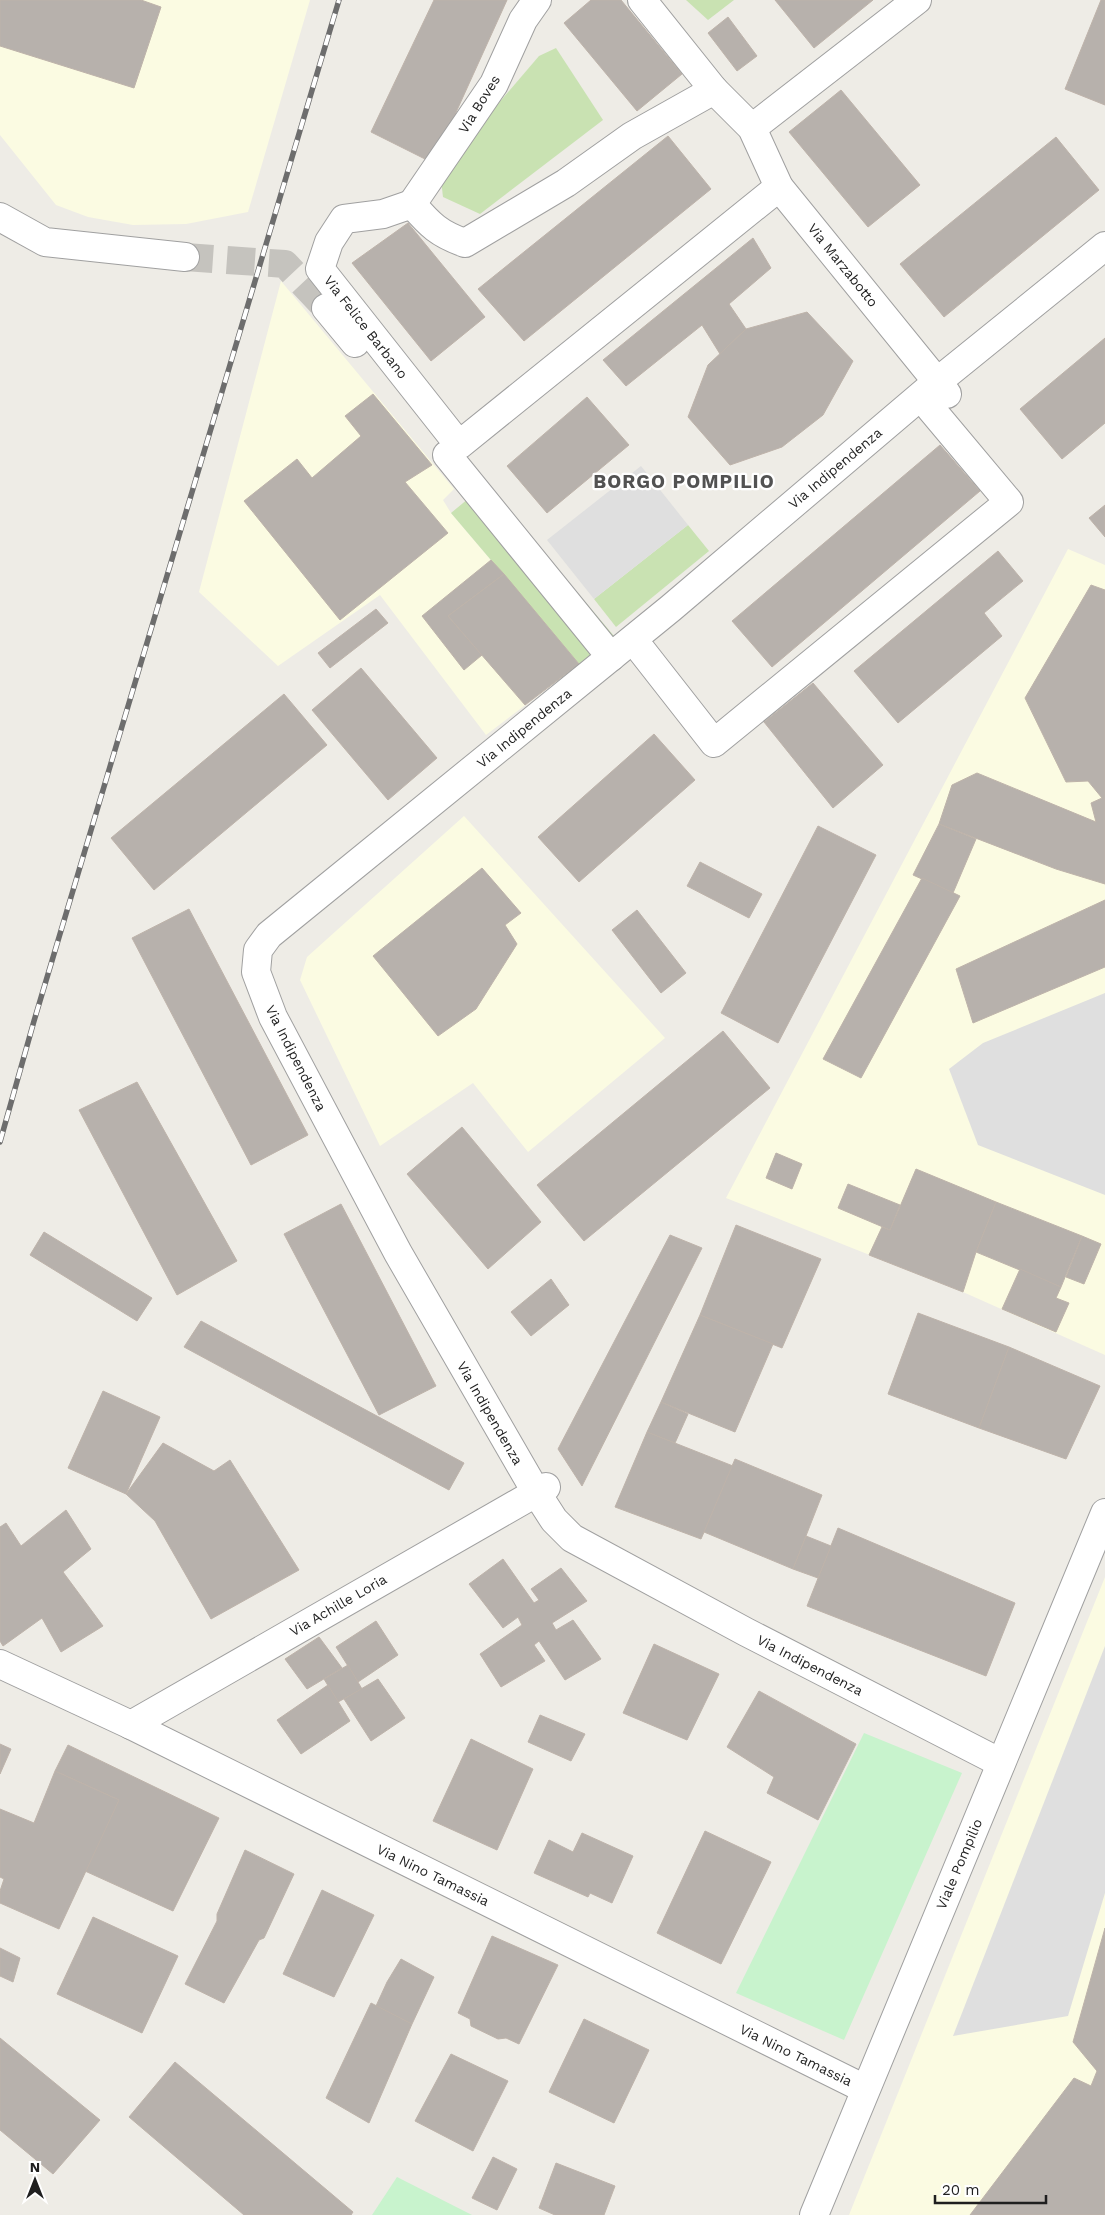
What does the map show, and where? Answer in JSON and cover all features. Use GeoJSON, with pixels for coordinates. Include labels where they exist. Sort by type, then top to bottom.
{"type":"FeatureCollection","features":[{"type":"Feature","properties":{"kind":"street","name":"Via Boves"},"geometry":{"type":"LineString","coordinates":[[412,204],[494,84],[523,20],[537,0]]}},
{"type":"Feature","properties":{"kind":"street","name":"Via Marzabotto"},"geometry":{"type":"LineString","coordinates":[[642,0],[714,90],[752,128],[779,187],[938,395],[1009,502],[714,743],[642,651]]}},
{"type":"Feature","properties":{"kind":"street"},"geometry":{"type":"LineString","coordinates":[[752,128],[917,0]]}},
{"type":"Feature","properties":{"kind":"street"},"geometry":{"type":"LineString","coordinates":[[412,204],[444,236],[465,243],[566,183],[632,136],[714,90]]}},
{"type":"Feature","properties":{"kind":"street"},"geometry":{"type":"LineString","coordinates":[[453,450],[779,187]]}},
{"type":"Feature","properties":{"kind":"street","name":"Via Felice Barbano"},"geometry":{"type":"LineString","coordinates":[[412,204],[384,214],[344,219],[329,242],[320,269],[453,450]]}},
{"type":"Feature","properties":{"kind":"street"},"geometry":{"type":"LineString","coordinates":[[0,217],[45,242],[185,257]]}},
{"type":"Feature","properties":{"kind":"street","name":"Via Indipendenza"},"geometry":{"type":"LineString","coordinates":[[541,1490],[377,1191],[336,1104],[271,979],[270,953],[642,651],[938,395],[1105,246]]}},
{"type":"Feature","properties":{"kind":"street","name":"Via Indipendenza"},"geometry":{"type":"LineString","coordinates":[[1004,1756],[580,1527],[541,1490],[398,1253],[272,1016],[256,972],[258,950],[269,935],[611,657],[1105,263]]}},
{"type":"Feature","properties":{"kind":"street"},"geometry":{"type":"LineString","coordinates":[[326,308],[453,450],[611,657]]}},
{"type":"Feature","properties":{"kind":"street","name":"Via Achille Loria"},"geometry":{"type":"LineString","coordinates":[[131,1725],[541,1490]]}},
{"type":"Feature","properties":{"kind":"street","name":"Viale Pompilio"},"geometry":{"type":"LineString","coordinates":[[814,2215],[1105,1512]]}},
{"type":"Feature","properties":{"kind":"street","name":"Via Nino Tamassia"},"geometry":{"type":"LineString","coordinates":[[0,1664],[131,1725],[865,2089]]}},
{"type":"Feature","properties":{"kind":"shaded area"},"geometry":{"type":"Polygon","coordinates":[[[0,0],[310,0],[248,212],[186,224],[133,225],[88,217],[56,205],[0,135],[0,0]]]}},
{"type":"Feature","properties":{"kind":"shaded area"},"geometry":{"type":"Polygon","coordinates":[[[281,281],[454,489],[443,500],[451,513],[579,664],[486,735],[380,595],[278,666],[199,592],[281,281]]]}},
{"type":"Feature","properties":{"kind":"shaded area"},"geometry":{"type":"Polygon","coordinates":[[[641,466],[688,525],[594,599],[547,540],[641,466]]]}},
{"type":"Feature","properties":{"kind":"shaded area"},"geometry":{"type":"Polygon","coordinates":[[[1068,549],[1105,565],[1105,1355],[963,1292],[726,1198],[1068,549]]]}},
{"type":"Feature","properties":{"kind":"shaded area"},"geometry":{"type":"Polygon","coordinates":[[[464,816],[665,1038],[528,1152],[473,1083],[380,1146],[300,980],[307,957],[464,816]]]}},
{"type":"Feature","properties":{"kind":"shaded area"},"geometry":{"type":"Polygon","coordinates":[[[1105,993],[1105,1195],[978,1145],[949,1069],[983,1043],[1105,993]]]}},
{"type":"Feature","properties":{"kind":"shaded area"},"geometry":{"type":"Polygon","coordinates":[[[1105,1577],[1105,2215],[849,2215],[1105,1577]]]}},
{"type":"Feature","properties":{"kind":"shaded area"},"geometry":{"type":"Polygon","coordinates":[[[1105,1646],[1105,1893],[1068,2016],[953,2036],[1105,1646]]]}},
{"type":"Feature","properties":{"kind":"green space"},"geometry":{"type":"Polygon","coordinates":[[[686,0],[734,0],[708,20],[686,0]]]}},
{"type":"Feature","properties":{"kind":"green space"},"geometry":{"type":"Polygon","coordinates":[[[556,48],[603,120],[480,214],[443,197],[441,180],[467,140],[539,56],[556,48]]]}},
{"type":"Feature","properties":{"kind":"green space"},"geometry":{"type":"Polygon","coordinates":[[[486,484],[614,636],[579,664],[451,513],[486,484]]]}},
{"type":"Feature","properties":{"kind":"green space"},"geometry":{"type":"Polygon","coordinates":[[[688,525],[709,551],[616,627],[594,599],[688,525]]]}},
{"type":"Feature","properties":{"kind":"green space"},"geometry":{"type":"Polygon","coordinates":[[[864,1733],[962,1773],[844,2040],[736,1993],[864,1733]]]}},
{"type":"Feature","properties":{"kind":"green space"},"geometry":{"type":"Polygon","coordinates":[[[397,2177],[472,2215],[372,2215],[397,2177]]]}},
{"type":"Feature","properties":{"kind":"building"},"geometry":{"type":"Polygon","coordinates":[[[0,0],[141,0],[161,7],[134,88],[0,46],[0,0]]]}},
{"type":"Feature","properties":{"kind":"building"},"geometry":{"type":"Polygon","coordinates":[[[434,0],[507,0],[433,163],[371,132],[434,0]]]}},
{"type":"Feature","properties":{"kind":"building"},"geometry":{"type":"Polygon","coordinates":[[[591,0],[621,0],[682,74],[637,111],[564,23],[591,0]]]}},
{"type":"Feature","properties":{"kind":"building"},"geometry":{"type":"Polygon","coordinates":[[[775,0],[873,0],[814,48],[775,0]]]}},
{"type":"Feature","properties":{"kind":"building"},"geometry":{"type":"Polygon","coordinates":[[[1101,0],[1105,0],[1105,105],[1065,89],[1101,0]]]}},
{"type":"Feature","properties":{"kind":"building"},"geometry":{"type":"Polygon","coordinates":[[[728,17],[757,56],[737,71],[708,33],[728,17]]]}},
{"type":"Feature","properties":{"kind":"building"},"geometry":{"type":"Polygon","coordinates":[[[841,90],[920,185],[868,227],[789,132],[841,90]]]}},
{"type":"Feature","properties":{"kind":"building"},"geometry":{"type":"Polygon","coordinates":[[[668,136],[711,189],[524,341],[478,289],[668,136]]]}},
{"type":"Feature","properties":{"kind":"building"},"geometry":{"type":"Polygon","coordinates":[[[1056,137],[1099,190],[944,317],[900,264],[1056,137]]]}},
{"type":"Feature","properties":{"kind":"building"},"geometry":{"type":"Polygon","coordinates":[[[408,223],[485,317],[431,361],[352,263],[408,223]]]}},
{"type":"Feature","properties":{"kind":"building"},"geometry":{"type":"Polygon","coordinates":[[[753,238],[771,268],[729,304],[746,329],[720,354],[702,325],[626,386],[603,360],[753,238]]]}},
{"type":"Feature","properties":{"kind":"building"},"geometry":{"type":"Polygon","coordinates":[[[807,312],[853,361],[823,415],[782,447],[730,465],[688,417],[708,365],[746,329],[807,312]]]}},
{"type":"Feature","properties":{"kind":"building"},"geometry":{"type":"Polygon","coordinates":[[[1105,338],[1105,423],[1062,459],[1020,409],[1105,338]]]}},
{"type":"Feature","properties":{"kind":"building"},"geometry":{"type":"Polygon","coordinates":[[[373,394],[432,465],[405,482],[448,533],[340,620],[244,501],[297,459],[312,478],[361,436],[345,416],[373,394]]]}},
{"type":"Feature","properties":{"kind":"building"},"geometry":{"type":"Polygon","coordinates":[[[587,397],[629,445],[547,513],[507,466],[587,397]]]}},
{"type":"Feature","properties":{"kind":"building"},"geometry":{"type":"Polygon","coordinates":[[[940,445],[980,491],[772,667],[732,621],[940,445]]]}},
{"type":"Feature","properties":{"kind":"building"},"geometry":{"type":"Polygon","coordinates":[[[1105,505],[1105,537],[1089,518],[1105,505]]]}},
{"type":"Feature","properties":{"kind":"building"},"geometry":{"type":"Polygon","coordinates":[[[998,551],[1023,581],[984,613],[1002,636],[898,723],[854,671],[998,551]]]}},
{"type":"Feature","properties":{"kind":"building"},"geometry":{"type":"Polygon","coordinates":[[[491,560],[504,574],[448,616],[482,655],[464,670],[422,616],[491,560]]]}},
{"type":"Feature","properties":{"kind":"building"},"geometry":{"type":"Polygon","coordinates":[[[504,574],[579,664],[525,705],[448,616],[504,574]]]}},
{"type":"Feature","properties":{"kind":"building"},"geometry":{"type":"Polygon","coordinates":[[[1091,585],[1105,590],[1105,884],[1056,869],[939,824],[952,785],[977,773],[1096,822],[1091,803],[1102,798],[1088,781],[1066,782],[1025,698],[1091,585]]]}},
{"type":"Feature","properties":{"kind":"building"},"geometry":{"type":"Polygon","coordinates":[[[376,609],[388,623],[330,668],[318,653],[376,609]]]}},
{"type":"Feature","properties":{"kind":"building"},"geometry":{"type":"Polygon","coordinates":[[[361,668],[437,758],[388,800],[312,710],[361,668]]]}},
{"type":"Feature","properties":{"kind":"building"},"geometry":{"type":"Polygon","coordinates":[[[813,683],[883,765],[833,808],[764,722],[813,683]]]}},
{"type":"Feature","properties":{"kind":"building"},"geometry":{"type":"Polygon","coordinates":[[[284,694],[327,745],[154,890],[111,838],[284,694]]]}},
{"type":"Feature","properties":{"kind":"building"},"geometry":{"type":"Polygon","coordinates":[[[654,734],[695,780],[579,882],[538,837],[654,734]]]}},
{"type":"Feature","properties":{"kind":"building"},"geometry":{"type":"Polygon","coordinates":[[[939,824],[976,839],[953,893],[913,875],[939,824]]]}},
{"type":"Feature","properties":{"kind":"building"},"geometry":{"type":"Polygon","coordinates":[[[818,826],[876,855],[778,1043],[721,1013],[818,826]]]}},
{"type":"Feature","properties":{"kind":"building"},"geometry":{"type":"Polygon","coordinates":[[[700,862],[762,894],[749,918],[687,886],[700,862]]]}},
{"type":"Feature","properties":{"kind":"building"},"geometry":{"type":"Polygon","coordinates":[[[482,868],[521,913],[505,925],[517,944],[476,1009],[438,1036],[373,956],[482,868]]]}},
{"type":"Feature","properties":{"kind":"building"},"geometry":{"type":"Polygon","coordinates":[[[922,878],[960,896],[861,1078],[823,1059],[922,878]]]}},
{"type":"Feature","properties":{"kind":"building"},"geometry":{"type":"Polygon","coordinates":[[[1105,900],[1105,967],[973,1023],[956,969],[1105,900]]]}},
{"type":"Feature","properties":{"kind":"building"},"geometry":{"type":"Polygon","coordinates":[[[189,909],[308,1135],[251,1165],[132,938],[189,909]]]}},
{"type":"Feature","properties":{"kind":"building"},"geometry":{"type":"Polygon","coordinates":[[[637,910],[686,973],[661,993],[612,930],[637,910]]]}},
{"type":"Feature","properties":{"kind":"building"},"geometry":{"type":"Polygon","coordinates":[[[723,1031],[770,1088],[584,1241],[537,1185],[723,1031]]]}},
{"type":"Feature","properties":{"kind":"building"},"geometry":{"type":"Polygon","coordinates":[[[137,1082],[237,1261],[177,1295],[79,1110],[137,1082]]]}},
{"type":"Feature","properties":{"kind":"building"},"geometry":{"type":"Polygon","coordinates":[[[462,1127],[541,1222],[488,1269],[407,1174],[462,1127]]]}},
{"type":"Feature","properties":{"kind":"building"},"geometry":{"type":"Polygon","coordinates":[[[776,1153],[802,1164],[792,1189],[766,1178],[776,1153]]]}},
{"type":"Feature","properties":{"kind":"building"},"geometry":{"type":"Polygon","coordinates":[[[916,1169],[996,1202],[976,1252],[963,1292],[869,1255],[882,1227],[890,1230],[916,1169]]]}},
{"type":"Feature","properties":{"kind":"building"},"geometry":{"type":"Polygon","coordinates":[[[848,1184],[900,1205],[890,1230],[838,1208],[848,1184]]]}},
{"type":"Feature","properties":{"kind":"building"},"geometry":{"type":"Polygon","coordinates":[[[996,1202],[1082,1236],[1061,1287],[976,1252],[996,1202]]]}},
{"type":"Feature","properties":{"kind":"building"},"geometry":{"type":"Polygon","coordinates":[[[341,1204],[436,1386],[379,1415],[284,1234],[341,1204]]]}},
{"type":"Feature","properties":{"kind":"building"},"geometry":{"type":"Polygon","coordinates":[[[736,1225],[821,1259],[782,1348],[700,1315],[736,1225]]]}},
{"type":"Feature","properties":{"kind":"building"},"geometry":{"type":"Polygon","coordinates":[[[44,1232],[152,1298],[137,1321],[30,1255],[44,1232]]]}},
{"type":"Feature","properties":{"kind":"building"},"geometry":{"type":"Polygon","coordinates":[[[670,1235],[702,1248],[582,1486],[558,1449],[670,1235]]]}},
{"type":"Feature","properties":{"kind":"building"},"geometry":{"type":"Polygon","coordinates":[[[1082,1236],[1101,1244],[1084,1284],[1066,1277],[1082,1236]]]}},
{"type":"Feature","properties":{"kind":"building"},"geometry":{"type":"Polygon","coordinates":[[[1020,1269],[1061,1287],[1056,1298],[1069,1303],[1056,1332],[1002,1309],[1020,1269]]]}},
{"type":"Feature","properties":{"kind":"building"},"geometry":{"type":"Polygon","coordinates":[[[551,1279],[569,1305],[531,1336],[511,1312],[551,1279]]]}},
{"type":"Feature","properties":{"kind":"building"},"geometry":{"type":"Polygon","coordinates":[[[918,1313],[1009,1347],[979,1428],[888,1394],[918,1313]]]}},
{"type":"Feature","properties":{"kind":"building"},"geometry":{"type":"Polygon","coordinates":[[[700,1315],[773,1344],[735,1432],[661,1402],[700,1315]]]}},
{"type":"Feature","properties":{"kind":"building"},"geometry":{"type":"Polygon","coordinates":[[[201,1321],[464,1463],[449,1490],[184,1347],[201,1321]]]}},
{"type":"Feature","properties":{"kind":"building"},"geometry":{"type":"Polygon","coordinates":[[[1009,1347],[1100,1386],[1066,1459],[979,1428],[1009,1347]]]}},
{"type":"Feature","properties":{"kind":"building"},"geometry":{"type":"Polygon","coordinates":[[[103,1391],[160,1417],[126,1494],[68,1468],[103,1391]]]}},
{"type":"Feature","properties":{"kind":"building"},"geometry":{"type":"Polygon","coordinates":[[[661,1402],[688,1414],[675,1443],[647,1432],[661,1402]]]}},
{"type":"Feature","properties":{"kind":"building"},"geometry":{"type":"Polygon","coordinates":[[[647,1432],[733,1466],[701,1539],[615,1507],[647,1432]]]}},
{"type":"Feature","properties":{"kind":"building"},"geometry":{"type":"Polygon","coordinates":[[[163,1443],[214,1471],[230,1460],[299,1570],[211,1619],[155,1521],[126,1494],[163,1443]]]}},
{"type":"Feature","properties":{"kind":"building"},"geometry":{"type":"Polygon","coordinates":[[[735,1459],[822,1495],[793,1569],[704,1532],[735,1459]]]}},
{"type":"Feature","properties":{"kind":"building"},"geometry":{"type":"Polygon","coordinates":[[[66,1510],[91,1549],[63,1572],[103,1626],[61,1652],[42,1618],[3,1646],[0,1641],[0,1527],[6,1523],[21,1546],[66,1510]]]}},
{"type":"Feature","properties":{"kind":"building"},"geometry":{"type":"Polygon","coordinates":[[[838,1528],[1015,1603],[986,1676],[807,1606],[838,1528]]]}},
{"type":"Feature","properties":{"kind":"building"},"geometry":{"type":"Polygon","coordinates":[[[806,1536],[831,1546],[818,1578],[793,1569],[806,1536]]]}},
{"type":"Feature","properties":{"kind":"building"},"geometry":{"type":"Polygon","coordinates":[[[503,1559],[534,1603],[539,1600],[531,1589],[561,1568],[587,1601],[552,1623],[556,1630],[573,1620],[601,1659],[565,1680],[539,1641],[534,1645],[545,1661],[501,1687],[480,1654],[522,1625],[518,1617],[503,1628],[469,1584],[503,1559]]]}},
{"type":"Feature","properties":{"kind":"building"},"geometry":{"type":"Polygon","coordinates":[[[376,1621],[398,1655],[358,1682],[336,1647],[376,1621]]]}},
{"type":"Feature","properties":{"kind":"building"},"geometry":{"type":"Polygon","coordinates":[[[319,1637],[342,1668],[307,1689],[285,1659],[319,1637]]]}},
{"type":"Feature","properties":{"kind":"building"},"geometry":{"type":"Polygon","coordinates":[[[654,1644],[719,1674],[687,1740],[623,1713],[654,1644]]]}},
{"type":"Feature","properties":{"kind":"building"},"geometry":{"type":"Polygon","coordinates":[[[348,1665],[362,1689],[338,1702],[324,1679],[348,1665]]]}},
{"type":"Feature","properties":{"kind":"building"},"geometry":{"type":"Polygon","coordinates":[[[378,1679],[405,1718],[371,1741],[344,1699],[378,1679]]]}},
{"type":"Feature","properties":{"kind":"building"},"geometry":{"type":"Polygon","coordinates":[[[328,1685],[350,1721],[301,1754],[277,1720],[328,1685]]]}},
{"type":"Feature","properties":{"kind":"building"},"geometry":{"type":"Polygon","coordinates":[[[759,1691],[856,1744],[818,1820],[767,1793],[774,1777],[727,1747],[759,1691]]]}},
{"type":"Feature","properties":{"kind":"building"},"geometry":{"type":"Polygon","coordinates":[[[540,1715],[585,1734],[571,1761],[528,1742],[540,1715]]]}},
{"type":"Feature","properties":{"kind":"building"},"geometry":{"type":"Polygon","coordinates":[[[471,1739],[533,1769],[497,1850],[433,1821],[471,1739]]]}},
{"type":"Feature","properties":{"kind":"building"},"geometry":{"type":"Polygon","coordinates":[[[0,1744],[11,1749],[0,1774],[0,1744]]]}},
{"type":"Feature","properties":{"kind":"building"},"geometry":{"type":"Polygon","coordinates":[[[68,1745],[219,1818],[173,1911],[85,1871],[119,1800],[55,1771],[68,1745]]]}},
{"type":"Feature","properties":{"kind":"building"},"geometry":{"type":"Polygon","coordinates":[[[55,1771],[119,1800],[59,1929],[0,1903],[0,1891],[4,1879],[0,1877],[0,1809],[34,1823],[55,1771]]]}},
{"type":"Feature","properties":{"kind":"building"},"geometry":{"type":"Polygon","coordinates":[[[705,1831],[771,1862],[721,1964],[657,1933],[705,1831]]]}},
{"type":"Feature","properties":{"kind":"building"},"geometry":{"type":"Polygon","coordinates":[[[582,1833],[633,1856],[612,1903],[590,1893],[588,1897],[534,1873],[549,1840],[573,1852],[582,1833]]]}},
{"type":"Feature","properties":{"kind":"building"},"geometry":{"type":"Polygon","coordinates":[[[245,1850],[294,1874],[264,1938],[259,1940],[224,2003],[185,1984],[217,1921],[217,1914],[245,1850]]]}},
{"type":"Feature","properties":{"kind":"building"},"geometry":{"type":"Polygon","coordinates":[[[322,1890],[374,1915],[334,1997],[283,1974],[322,1890]]]}},
{"type":"Feature","properties":{"kind":"building"},"geometry":{"type":"Polygon","coordinates":[[[93,1917],[178,1956],[142,2033],[57,1994],[93,1917]]]}},
{"type":"Feature","properties":{"kind":"building"},"geometry":{"type":"Polygon","coordinates":[[[1105,1928],[1105,2215],[970,2215],[1074,2078],[1091,2086],[1097,2071],[1073,2042],[1105,1928]]]}},
{"type":"Feature","properties":{"kind":"building"},"geometry":{"type":"Polygon","coordinates":[[[492,1936],[558,1965],[519,2044],[506,2038],[498,2039],[471,2026],[470,2019],[458,2013],[492,1936]]]}},
{"type":"Feature","properties":{"kind":"building"},"geometry":{"type":"Polygon","coordinates":[[[0,1948],[20,1958],[13,1982],[0,1976],[0,1948]]]}},
{"type":"Feature","properties":{"kind":"building"},"geometry":{"type":"Polygon","coordinates":[[[401,1959],[434,1977],[412,2024],[376,2006],[387,1982],[401,1959]]]}},
{"type":"Feature","properties":{"kind":"building"},"geometry":{"type":"Polygon","coordinates":[[[371,2003],[412,2024],[369,2123],[326,2098],[371,2003]]]}},
{"type":"Feature","properties":{"kind":"building"},"geometry":{"type":"Polygon","coordinates":[[[584,2019],[649,2050],[614,2123],[549,2092],[584,2019]]]}},
{"type":"Feature","properties":{"kind":"building"},"geometry":{"type":"Polygon","coordinates":[[[0,2038],[100,2120],[53,2174],[0,2130],[0,2038]]]}},
{"type":"Feature","properties":{"kind":"building"},"geometry":{"type":"Polygon","coordinates":[[[451,2054],[508,2081],[473,2151],[415,2121],[451,2054]]]}},
{"type":"Feature","properties":{"kind":"building"},"geometry":{"type":"Polygon","coordinates":[[[175,2062],[353,2212],[351,2215],[244,2215],[129,2117],[175,2062]]]}},
{"type":"Feature","properties":{"kind":"building"},"geometry":{"type":"Polygon","coordinates":[[[493,2157],[517,2169],[497,2210],[472,2198],[493,2157]]]}},
{"type":"Feature","properties":{"kind":"building"},"geometry":{"type":"Polygon","coordinates":[[[556,2163],[615,2186],[604,2215],[555,2215],[539,2208],[556,2163]]]}},
{"type":"Feature","properties":{"kind":"tunnel"},"geometry":{"type":"LineString","coordinates":[[185,257],[285,264],[326,308]]}},
{"type":"Feature","properties":{"kind":"railway"},"geometry":{"type":"LineString","coordinates":[[0,1142],[34,1021],[339,0]]}},
{"type":"Feature","properties":{"kind":"district","name":"BORGO POMPILIO"},"geometry":{"type":"Point","coordinates":[684,481]}}]}
